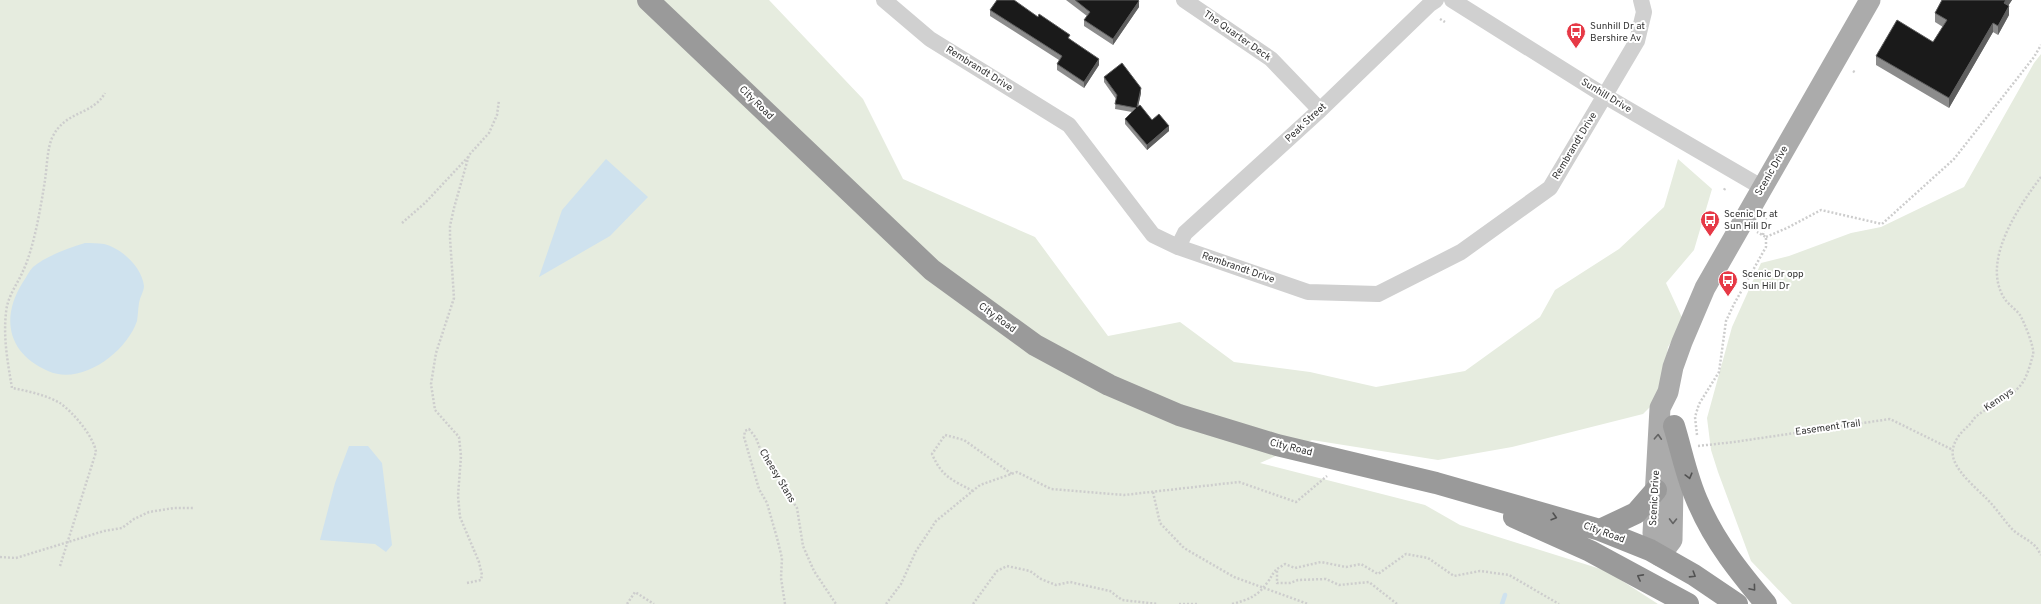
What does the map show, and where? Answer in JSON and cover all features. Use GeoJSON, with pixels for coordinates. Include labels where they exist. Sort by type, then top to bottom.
{"type":"FeatureCollection","features":[{"type":"Feature","properties":{"kind":"highway","name":"City Road"},"geometry":{"type":"LineString","coordinates":[[648,0],[932,270],[1034,345],[1109,385],[1179,415],[1277,445],[1436,483],[1600,530],[1660,556],[1694,575],[1737,604]]}},
{"type":"Feature","properties":{"kind":"highway"},"geometry":{"type":"LineString","coordinates":[[1674,426],[1698,504],[1712,532],[1734,566],[1766,604]]}},
{"type":"Feature","properties":{"kind":"highway","name":"City Road"},"geometry":{"type":"LineString","coordinates":[[1436,483],[1590,551],[1687,604]]}},
{"type":"Feature","properties":{"kind":"highway"},"geometry":{"type":"LineString","coordinates":[[1600,530],[1636,513],[1656,490]]}},
{"type":"Feature","properties":{"kind":"highway"},"geometry":{"type":"LineString","coordinates":[[1590,551],[1648,558],[1660,556],[1664,572],[1687,604]]}},
{"type":"Feature","properties":{"kind":"main road","name":"Scenic Drive"},"geometry":{"type":"LineString","coordinates":[[1660,556],[1653,533],[1660,408],[1668,392],[1673,367],[1691,319],[1705,288],[1870,0]]}},
{"type":"Feature","properties":{"kind":"main road","name":"Scenic Drive"},"geometry":{"type":"LineString","coordinates":[[1660,556],[1672,540],[1674,407],[1668,392]]}},
{"type":"Feature","properties":{"kind":"street","name":"Rembrandt Drive"},"geometry":{"type":"LineString","coordinates":[[884,0],[930,39],[1069,125],[1153,235],[1178,247],[1308,292],[1378,294],[1461,252],[1550,188],[1637,42],[1644,12],[1641,0]]}},
{"type":"Feature","properties":{"kind":"street","name":"The Quarter Deck"},"geometry":{"type":"LineString","coordinates":[[1184,0],[1271,59],[1320,110]]}},
{"type":"Feature","properties":{"kind":"street","name":"Peak Street"},"geometry":{"type":"LineString","coordinates":[[1178,247],[1185,233],[1320,110],[1430,4],[1436,0]]}},
{"type":"Feature","properties":{"kind":"street","name":"Sunhill Drive"},"geometry":{"type":"LineString","coordinates":[[1452,0],[1605,96],[1763,188]]}},
{"type":"Feature","properties":{"kind":"path"},"geometry":{"type":"LineString","coordinates":[[1440,19],[1445,22]]}},
{"type":"Feature","properties":{"kind":"path"},"geometry":{"type":"LineString","coordinates":[[1766,237],[1821,210],[1882,224],[1954,159],[2034,57],[2041,45]]}},
{"type":"Feature","properties":{"kind":"path"},"geometry":{"type":"LineString","coordinates":[[60,566],[96,452],[95,445],[83,427],[60,403],[33,392],[12,388],[8,364],[6,312],[11,294],[24,271],[30,249],[42,202],[51,139],[61,123],[101,101],[105,93]]}},
{"type":"Feature","properties":{"kind":"path"},"geometry":{"type":"LineString","coordinates":[[402,223],[425,203],[489,133],[497,115],[500,100]]}},
{"type":"Feature","properties":{"kind":"path"},"geometry":{"type":"LineString","coordinates":[[467,583],[481,580],[482,575],[479,562],[460,517],[458,496],[460,472],[459,437],[435,410],[431,384],[436,353],[454,298],[450,226],[458,190],[469,155]]}},
{"type":"Feature","properties":{"kind":"path","name":"Kennys"},"geometry":{"type":"LineString","coordinates":[[1953,450],[1957,438],[1977,415],[1998,403],[2020,386],[2034,353],[2020,315],[2007,303],[2000,292],[1996,269],[1999,251],[2008,230],[2021,207],[2041,178]]}},
{"type":"Feature","properties":{"kind":"path"},"geometry":{"type":"LineString","coordinates":[[1743,222],[1766,237]]}},
{"type":"Feature","properties":{"kind":"path"},"geometry":{"type":"LineString","coordinates":[[1698,454],[1695,417],[1699,404],[1719,372],[1726,320],[1766,247],[1766,237]]}},
{"type":"Feature","properties":{"kind":"path","name":"Easement Trail"},"geometry":{"type":"LineString","coordinates":[[1697,446],[1890,419],[1953,450]]}},
{"type":"Feature","properties":{"kind":"path","name":"Cheesy Stans"},"geometry":{"type":"LineString","coordinates":[[785,604],[781,578],[782,558],[767,503],[760,489],[744,437],[745,431],[749,429],[756,438],[762,454],[797,508],[803,546],[814,571],[836,604]]}},
{"type":"Feature","properties":{"kind":"path"},"geometry":{"type":"LineString","coordinates":[[973,491],[947,478],[937,466],[932,454],[945,435],[964,440],[1012,474]]}},
{"type":"Feature","properties":{"kind":"path"},"geometry":{"type":"LineString","coordinates":[[1953,450],[1953,459],[1966,476],[2013,530],[2036,546],[2041,555]]}},
{"type":"Feature","properties":{"kind":"path"},"geometry":{"type":"LineString","coordinates":[[886,604],[900,584],[916,551],[936,521],[980,486],[1017,472],[1051,489],[1124,495],[1238,482],[1296,502],[1344,461]]}},
{"type":"Feature","properties":{"kind":"path"},"geometry":{"type":"LineString","coordinates":[[1153,492],[1160,522],[1184,548],[1234,577],[1308,604]]}},
{"type":"Feature","properties":{"kind":"path"},"geometry":{"type":"LineString","coordinates":[[0,557],[16,558],[104,530],[122,528],[150,512],[174,508],[193,508]]}},
{"type":"Feature","properties":{"kind":"path"},"geometry":{"type":"LineString","coordinates":[[1232,604],[1251,599],[1277,569],[1285,564],[1295,568],[1321,562],[1346,567],[1362,564],[1378,574],[1406,554],[1428,558],[1454,576],[1480,571],[1509,575],[1559,604]]}},
{"type":"Feature","properties":{"kind":"path"},"geometry":{"type":"LineString","coordinates":[[972,604],[997,571],[1007,566],[1030,571],[1041,580],[1056,584],[1070,582],[1110,591],[1122,600],[1158,604]]}},
{"type":"Feature","properties":{"kind":"path"},"geometry":{"type":"LineString","coordinates":[[1277,569],[1277,583],[1290,583],[1298,580],[1326,579],[1339,585],[1369,582],[1397,604]]}},
{"type":"Feature","properties":{"kind":"path"},"geometry":{"type":"LineString","coordinates":[[627,604],[636,592],[654,604]]}},
{"type":"Feature","properties":{"kind":"path"},"geometry":{"type":"LineString","coordinates":[[1179,604],[1198,604]]}},
{"type":"Feature","properties":{"kind":"shaded area"},"geometry":{"type":"Polygon","coordinates":[[[0,0],[769,0],[863,99],[903,179],[1035,237],[1108,336],[1180,322],[1234,362],[1310,372],[1376,387],[1465,371],[1540,317],[1555,290],[1619,249],[1664,207],[1678,159],[1712,189],[1694,250],[1666,283],[1684,322],[1668,347],[1660,397],[1643,414],[1512,447],[1438,460],[1312,440],[1260,463],[1425,505],[1460,525],[1607,571],[1658,604],[0,604],[0,0]]]}},
{"type":"Feature","properties":{"kind":"shaded area"},"geometry":{"type":"Polygon","coordinates":[[[2041,54],[2041,604],[1792,604],[1751,561],[1711,450],[1707,418],[1732,327],[1761,263],[1789,256],[1851,233],[1881,227],[1964,187],[2034,63],[2041,54]]]}},
{"type":"Feature","properties":{"kind":"water"},"geometry":{"type":"Polygon","coordinates":[[[606,159],[648,197],[610,236],[539,277],[562,210],[606,159]]]}},
{"type":"Feature","properties":{"kind":"water"},"geometry":{"type":"Polygon","coordinates":[[[85,243],[97,243],[111,246],[124,254],[135,265],[144,286],[139,303],[137,321],[123,344],[113,355],[101,364],[74,374],[61,374],[48,371],[34,364],[16,345],[12,334],[10,321],[16,295],[30,270],[38,263],[65,250],[85,243]]]}},
{"type":"Feature","properties":{"kind":"water"},"geometry":{"type":"Polygon","coordinates":[[[349,446],[368,446],[382,463],[392,545],[386,552],[375,544],[320,540],[335,483],[349,446]]]}},
{"type":"Feature","properties":{"kind":"building"},"geometry":{"type":"Polygon","coordinates":[[[997,0],[1014,0],[1038,17],[1039,14],[1070,35],[1068,38],[1099,59],[1084,82],[1057,64],[1062,56],[990,10],[997,0]]]}},
{"type":"Feature","properties":{"kind":"building"},"geometry":{"type":"Polygon","coordinates":[[[1075,0],[1139,1],[1113,39],[1084,20],[1090,12],[1075,0]]]}},
{"type":"Feature","properties":{"kind":"building"},"geometry":{"type":"Polygon","coordinates":[[[1942,0],[2006,0],[2004,3],[2009,6],[1998,26],[1993,23],[1949,98],[1876,56],[1897,20],[1933,42],[1947,20],[1935,13],[1942,0]]]}},
{"type":"Feature","properties":{"kind":"building"},"geometry":{"type":"Polygon","coordinates":[[[1122,63],[1141,88],[1137,107],[1140,105],[1152,120],[1159,114],[1169,126],[1147,145],[1125,119],[1136,108],[1115,104],[1117,95],[1104,77],[1122,63]]]}},
{"type":"Feature","properties":{"kind":"waterway"},"geometry":{"type":"LineString","coordinates":[[1502,604],[1505,595]]}},
{"type":"Feature","properties":{"kind":"place","name":"Sunhill Dr at Bershire Av"},"geometry":{"type":"Point","coordinates":[1576,49]}},
{"type":"Feature","properties":{"kind":"place","name":"Scenic Dr at Sun Hill Dr"},"geometry":{"type":"Point","coordinates":[1710,237]}},
{"type":"Feature","properties":{"kind":"place","name":"Scenic Dr opp Sun Hill Dr"},"geometry":{"type":"Point","coordinates":[1728,297]}}]}
